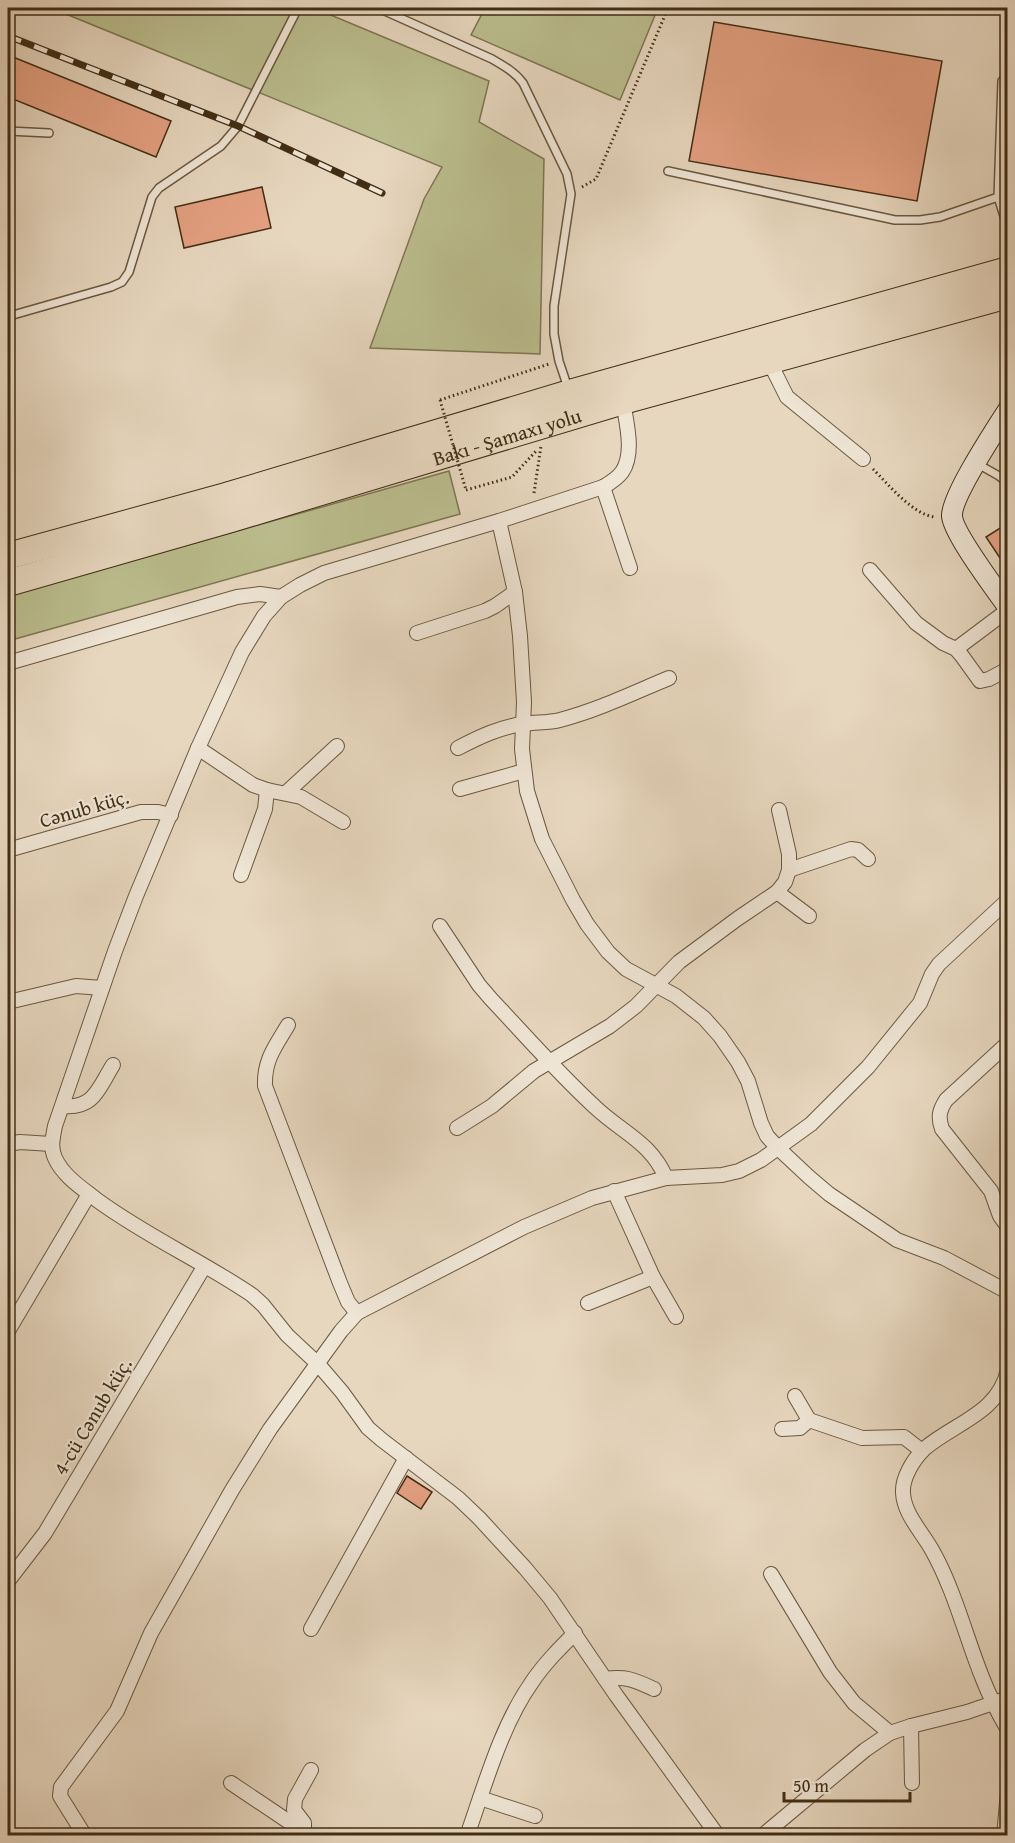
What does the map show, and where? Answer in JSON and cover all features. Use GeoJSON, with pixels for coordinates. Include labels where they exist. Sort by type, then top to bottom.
{"type":"FeatureCollection","features":[{"type":"Feature","properties":{"kind":"highway","name":"Bakı - Şamaxı yolu"},"geometry":{"type":"LineString","coordinates":[[8,556],[226,496],[570,393],[1008,270]]}},
{"type":"Feature","properties":{"kind":"highway","name":"Bakı - Şamaxı yolu"},"geometry":{"type":"LineString","coordinates":[[8,582],[231,519],[768,359],[1008,295]]}},
{"type":"Feature","properties":{"kind":"street"},"geometry":{"type":"LineString","coordinates":[[768,359],[787,397],[863,459]]}},
{"type":"Feature","properties":{"kind":"street"},"geometry":{"type":"LineString","coordinates":[[623,401],[628,458],[623,471],[616,479],[603,487],[499,521],[324,573],[280,597],[264,616],[242,652],[198,748],[136,896],[102,988],[51,1144],[54,1157],[63,1170],[89,1194],[116,1213],[252,1295],[287,1335],[318,1364],[368,1428],[458,1498],[480,1518],[550,1598],[718,1836]]}},
{"type":"Feature","properties":{"kind":"street"},"geometry":{"type":"LineString","coordinates":[[956,649],[1008,608],[962,539],[952,516],[956,500],[1008,410]]}},
{"type":"Feature","properties":{"kind":"street"},"geometry":{"type":"LineString","coordinates":[[603,487],[630,568]]}},
{"type":"Feature","properties":{"kind":"street"},"geometry":{"type":"LineString","coordinates":[[499,521],[515,592],[520,636],[524,702],[522,749],[527,791],[542,839],[587,924],[618,962],[638,977],[657,985],[688,1005],[704,1018],[720,1036],[748,1080],[767,1136],[829,1194],[883,1232],[907,1245],[944,1258],[1008,1292]]}},
{"type":"Feature","properties":{"kind":"street"},"geometry":{"type":"LineString","coordinates":[[870,570],[916,623],[963,656],[980,681],[1008,669]]}},
{"type":"Feature","properties":{"kind":"street"},"geometry":{"type":"LineString","coordinates":[[417,633],[485,611],[515,592]]}},
{"type":"Feature","properties":{"kind":"street"},"geometry":{"type":"LineString","coordinates":[[8,663],[237,597],[260,594],[280,597]]}},
{"type":"Feature","properties":{"kind":"street"},"geometry":{"type":"LineString","coordinates":[[458,748],[487,734],[523,724],[551,722],[594,710],[669,678]]}},
{"type":"Feature","properties":{"kind":"street"},"geometry":{"type":"LineString","coordinates":[[286,793],[337,746]]}},
{"type":"Feature","properties":{"kind":"street"},"geometry":{"type":"LineString","coordinates":[[198,748],[253,785],[301,797],[343,822]]}},
{"type":"Feature","properties":{"kind":"street"},"geometry":{"type":"LineString","coordinates":[[460,789],[524,771]]}},
{"type":"Feature","properties":{"kind":"street"},"geometry":{"type":"LineString","coordinates":[[241,875],[265,809],[267,790]]}},
{"type":"Feature","properties":{"kind":"street"},"geometry":{"type":"LineString","coordinates":[[458,1128],[492,1106],[550,1060],[610,1026],[636,1006],[679,962],[777,892],[785,882],[789,870],[789,854],[779,810]]}},
{"type":"Feature","properties":{"kind":"street","name":"Cənub küç."},"geometry":{"type":"LineString","coordinates":[[8,850],[141,812],[171,815]]}},
{"type":"Feature","properties":{"kind":"street"},"geometry":{"type":"LineString","coordinates":[[789,870],[851,849],[858,850],[868,860]]}},
{"type":"Feature","properties":{"kind":"street"},"geometry":{"type":"LineString","coordinates":[[777,892],[809,916]]}},
{"type":"Feature","properties":{"kind":"street"},"geometry":{"type":"LineString","coordinates":[[85,1836],[60,1796],[61,1787],[117,1711],[151,1633],[232,1490],[270,1429],[296,1391],[357,1312],[524,1227],[592,1198],[666,1178],[722,1175],[739,1171],[761,1160],[795,1137],[868,1067],[920,1003],[935,969],[1008,900]]}},
{"type":"Feature","properties":{"kind":"street"},"geometry":{"type":"LineString","coordinates":[[440,926],[479,985],[596,1108],[650,1151],[660,1164],[666,1178]]}},
{"type":"Feature","properties":{"kind":"street"},"geometry":{"type":"LineString","coordinates":[[8,1002],[76,986],[102,988]]}},
{"type":"Feature","properties":{"kind":"street"},"geometry":{"type":"LineString","coordinates":[[288,1025],[268,1058],[264,1072],[265,1086],[340,1283],[348,1302],[357,1312]]}},
{"type":"Feature","properties":{"kind":"street"},"geometry":{"type":"LineString","coordinates":[[1008,1042],[946,1100],[939,1111],[939,1120],[942,1129],[991,1191],[1000,1216],[1008,1227]]}},
{"type":"Feature","properties":{"kind":"street"},"geometry":{"type":"LineString","coordinates":[[63,1106],[84,1105],[93,1097],[113,1065]]}},
{"type":"Feature","properties":{"kind":"street"},"geometry":{"type":"LineString","coordinates":[[8,1144],[20,1142],[51,1144]]}},
{"type":"Feature","properties":{"kind":"street"},"geometry":{"type":"LineString","coordinates":[[614,1191],[653,1277],[676,1317]]}},
{"type":"Feature","properties":{"kind":"street"},"geometry":{"type":"LineString","coordinates":[[8,1331],[89,1194]]}},
{"type":"Feature","properties":{"kind":"street","name":"4-cü Cənub küç."},"geometry":{"type":"LineString","coordinates":[[8,1581],[45,1533],[204,1267]]}},
{"type":"Feature","properties":{"kind":"street"},"geometry":{"type":"LineString","coordinates":[[588,1303],[653,1277]]}},
{"type":"Feature","properties":{"kind":"street"},"geometry":{"type":"LineString","coordinates":[[1008,1370],[999,1395],[922,1451],[903,1482],[903,1495],[910,1516],[941,1567],[993,1703],[1008,1730]]}},
{"type":"Feature","properties":{"kind":"street"},"geometry":{"type":"LineString","coordinates":[[795,1396],[809,1420],[862,1438],[904,1437],[922,1451]]}},
{"type":"Feature","properties":{"kind":"street"},"geometry":{"type":"LineString","coordinates":[[782,1429],[800,1428],[809,1420]]}},
{"type":"Feature","properties":{"kind":"street"},"geometry":{"type":"LineString","coordinates":[[311,1629],[405,1458]]}},
{"type":"Feature","properties":{"kind":"street"},"geometry":{"type":"LineString","coordinates":[[771,1574],[830,1672],[854,1703],[890,1733]]}},
{"type":"Feature","properties":{"kind":"street"},"geometry":{"type":"LineString","coordinates":[[467,1836],[504,1735],[530,1684],[547,1661],[575,1633]]}},
{"type":"Feature","properties":{"kind":"street"},"geometry":{"type":"LineString","coordinates":[[605,1679],[622,1677],[654,1689]]}},
{"type":"Feature","properties":{"kind":"street"},"geometry":{"type":"LineString","coordinates":[[762,1836],[865,1750],[890,1733],[967,1713],[1008,1698]]}},
{"type":"Feature","properties":{"kind":"street"},"geometry":{"type":"LineString","coordinates":[[911,1726],[912,1783]]}},
{"type":"Feature","properties":{"kind":"street"},"geometry":{"type":"LineString","coordinates":[[307,1833],[304,1823],[294,1810],[295,1800],[311,1770]]}},
{"type":"Feature","properties":{"kind":"street"},"geometry":{"type":"LineString","coordinates":[[231,1783],[307,1833]]}},
{"type":"Feature","properties":{"kind":"street"},"geometry":{"type":"LineString","coordinates":[[1004,1836],[1007,1796]]}},
{"type":"Feature","properties":{"kind":"street"},"geometry":{"type":"LineString","coordinates":[[480,1798],[535,1816]]}},
{"type":"Feature","properties":{"kind":"lane"},"geometry":{"type":"LineString","coordinates":[[8,313],[13,315],[111,288],[122,282],[129,272],[153,197],[159,188],[221,146],[238,126],[298,8]]}},
{"type":"Feature","properties":{"kind":"lane"},"geometry":{"type":"LineString","coordinates":[[378,8],[492,59],[518,76],[567,174],[571,194],[554,306],[554,334],[559,360],[570,393]]}},
{"type":"Feature","properties":{"kind":"lane"},"geometry":{"type":"LineString","coordinates":[[1002,81],[998,197],[1008,229]]}},
{"type":"Feature","properties":{"kind":"lane"},"geometry":{"type":"LineString","coordinates":[[8,131],[49,133]]}},
{"type":"Feature","properties":{"kind":"lane"},"geometry":{"type":"LineString","coordinates":[[668,171],[895,220],[940,217],[998,197]]}},
{"type":"Feature","properties":{"kind":"lane"},"geometry":{"type":"LineString","coordinates":[[976,463],[1008,483]]}},
{"type":"Feature","properties":{"kind":"path"},"geometry":{"type":"LineString","coordinates":[[571,194],[596,179],[668,8]]}},
{"type":"Feature","properties":{"kind":"path"},"geometry":{"type":"LineString","coordinates":[[512,477],[465,490],[440,400],[559,360]]}},
{"type":"Feature","properties":{"kind":"path"},"geometry":{"type":"LineString","coordinates":[[531,511],[541,445]]}},
{"type":"Feature","properties":{"kind":"path"},"geometry":{"type":"LineString","coordinates":[[863,459],[899,495],[924,514],[932,517],[952,516]]}},
{"type":"Feature","properties":{"kind":"green space"},"geometry":{"type":"Polygon","coordinates":[[[51,8],[314,8],[489,81],[479,122],[544,159],[540,354],[370,348],[424,199],[442,167],[51,8]]]}},
{"type":"Feature","properties":{"kind":"green space"},"geometry":{"type":"Polygon","coordinates":[[[485,8],[658,8],[620,100],[471,35],[485,8]]]}},
{"type":"Feature","properties":{"kind":"green space"},"geometry":{"type":"Polygon","coordinates":[[[449,471],[460,514],[8,641],[8,596],[449,471]]]}},
{"type":"Feature","properties":{"kind":"building"},"geometry":{"type":"Polygon","coordinates":[[[714,22],[942,61],[917,201],[689,161],[714,22]]]}},
{"type":"Feature","properties":{"kind":"building"},"geometry":{"type":"Polygon","coordinates":[[[8,55],[171,121],[156,157],[8,97],[8,55]]]}},
{"type":"Feature","properties":{"kind":"building"},"geometry":{"type":"Polygon","coordinates":[[[262,187],[271,228],[184,248],[175,207],[262,187]]]}},
{"type":"Feature","properties":{"kind":"building"},"geometry":{"type":"Polygon","coordinates":[[[1008,523],[1008,570],[986,537],[1008,523]]]}},
{"type":"Feature","properties":{"kind":"building"},"geometry":{"type":"Polygon","coordinates":[[[407,1476],[432,1492],[421,1509],[397,1493],[407,1476]]]}},
{"type":"Feature","properties":{"kind":"railway"},"geometry":{"type":"LineString","coordinates":[[990,8],[1008,11]]}},
{"type":"Feature","properties":{"kind":"railway"},"geometry":{"type":"LineString","coordinates":[[8,36],[238,126],[382,193]]}}]}
